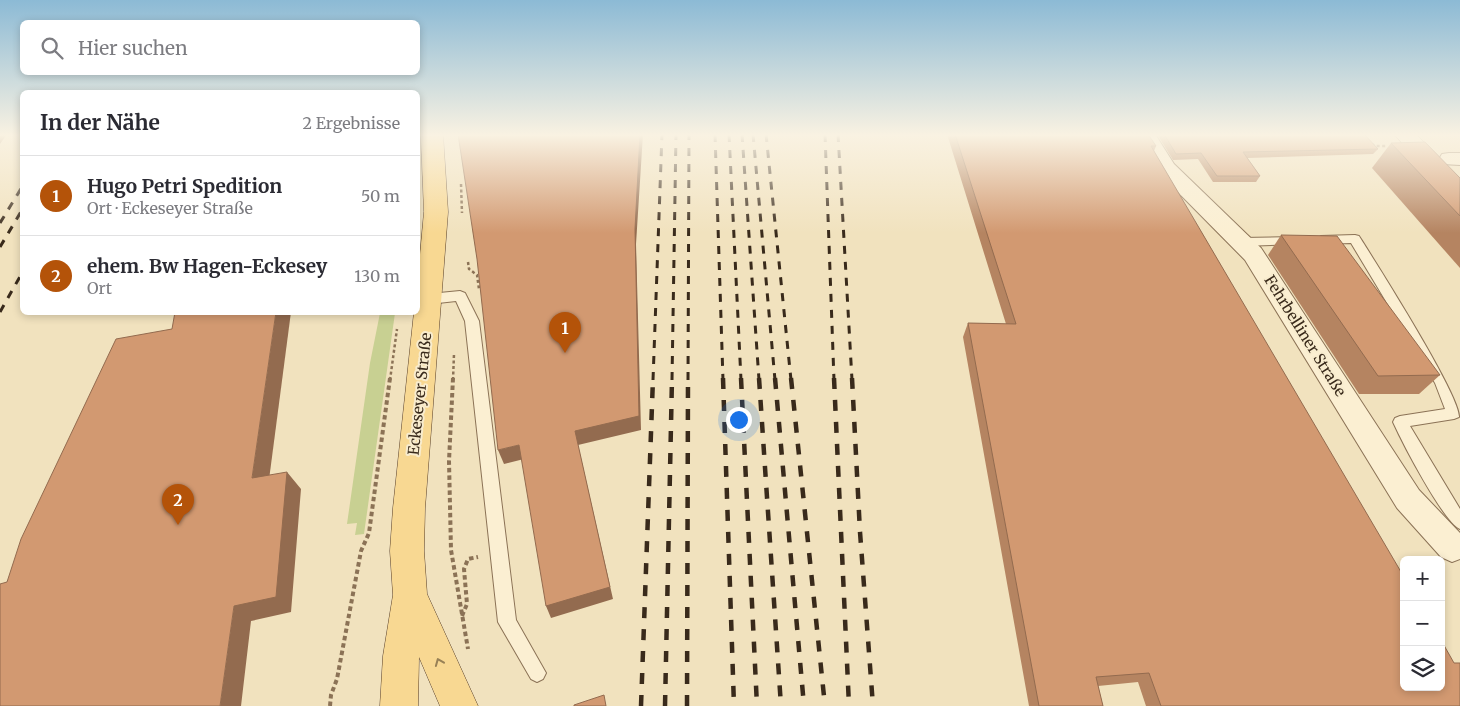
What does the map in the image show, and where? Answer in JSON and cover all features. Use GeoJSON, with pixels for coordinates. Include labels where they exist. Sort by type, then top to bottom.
{"type":"FeatureCollection","features":[{"type":"Feature","properties":{"kind":"main road","name":"Eckeseyer Straße"},"geometry":{"type":"LineString","coordinates":[[399,706],[401,656],[410,595],[407,551],[409,508],[436,212],[434,167]]}},
{"type":"Feature","properties":{"kind":"main road","name":"Eckeseyer Straße"},"geometry":{"type":"LineString","coordinates":[[410,595],[458,706]]}},
{"type":"Feature","properties":{"kind":"street","name":"Fehrbelliner Straße"},"geometry":{"type":"LineString","coordinates":[[1165,167],[1253,254],[1408,499],[1421,516],[1458,543]]}},
{"type":"Feature","properties":{"kind":"street"},"geometry":{"type":"LineString","coordinates":[[1428,167],[1460,194]]}},
{"type":"Feature","properties":{"kind":"lane"},"geometry":{"type":"LineString","coordinates":[[1240,242],[1355,239],[1441,382],[1454,414],[1400,422],[1446,503],[1458,543]]}},
{"type":"Feature","properties":{"kind":"lane"},"geometry":{"type":"LineString","coordinates":[[429,299],[460,296],[472,321],[507,622],[537,673]]}},
{"type":"Feature","properties":{"kind":"path"},"geometry":{"type":"LineString","coordinates":[[468,262],[469,269],[476,275],[482,310],[455,320],[449,461],[451,550],[468,652]]}},
{"type":"Feature","properties":{"kind":"path"},"geometry":{"type":"LineString","coordinates":[[330,706],[330,695],[337,679],[361,551],[369,533],[398,322]]}},
{"type":"Feature","properties":{"kind":"path"},"geometry":{"type":"LineString","coordinates":[[462,616],[467,604],[464,569]]}},
{"type":"Feature","properties":{"kind":"green space"},"geometry":{"type":"Polygon","coordinates":[[[380,315],[395,315],[364,534],[355,535],[357,523],[347,524],[370,363],[380,315]]]}},
{"type":"Feature","properties":{"kind":"building"},"geometry":{"type":"Polygon","coordinates":[[[463,167],[638,167],[635,229],[639,416],[575,431],[610,587],[546,606],[519,445],[498,450],[477,259],[463,167]]]}},
{"type":"Feature","properties":{"kind":"building"},"geometry":{"type":"Polygon","coordinates":[[[966,167],[1163,167],[1400,570],[1400,691],[1445,691],[1445,647],[1454,663],[1460,663],[1460,706],[1161,706],[1149,673],[1096,677],[1103,706],[1039,706],[968,323],[1016,324],[966,167]]]}},
{"type":"Feature","properties":{"kind":"building"},"geometry":{"type":"Polygon","coordinates":[[[1211,167],[1254,167],[1260,176],[1217,176],[1211,167]]]}},
{"type":"Feature","properties":{"kind":"building"},"geometry":{"type":"Polygon","coordinates":[[[1414,167],[1449,167],[1460,178],[1460,216],[1414,167]]]}},
{"type":"Feature","properties":{"kind":"building"},"geometry":{"type":"Polygon","coordinates":[[[1281,235],[1337,236],[1440,375],[1378,376],[1281,235]]]}},
{"type":"Feature","properties":{"kind":"building"},"geometry":{"type":"Polygon","coordinates":[[[174,315],[276,315],[252,478],[287,472],[276,597],[234,606],[220,706],[0,706],[0,584],[7,582],[21,539],[116,339],[172,329],[174,315]]]}},
{"type":"Feature","properties":{"kind":"building"},"geometry":{"type":"Polygon","coordinates":[[[604,695],[606,706],[574,706],[574,705],[604,695]]]}},
{"type":"Feature","properties":{"kind":"railway"},"geometry":{"type":"LineString","coordinates":[[653,380],[661,167]]}},
{"type":"Feature","properties":{"kind":"railway"},"geometry":{"type":"LineString","coordinates":[[672,380],[675,167]]}},
{"type":"Feature","properties":{"kind":"railway"},"geometry":{"type":"LineString","coordinates":[[688,380],[689,167]]}},
{"type":"Feature","properties":{"kind":"railway"},"geometry":{"type":"LineString","coordinates":[[716,167],[723,380]]}},
{"type":"Feature","properties":{"kind":"railway"},"geometry":{"type":"LineString","coordinates":[[731,167],[741,380]]}},
{"type":"Feature","properties":{"kind":"railway"},"geometry":{"type":"LineString","coordinates":[[744,167],[759,380]]}},
{"type":"Feature","properties":{"kind":"railway"},"geometry":{"type":"LineString","coordinates":[[756,167],[775,380]]}},
{"type":"Feature","properties":{"kind":"railway"},"geometry":{"type":"LineString","coordinates":[[769,167],[791,380]]}},
{"type":"Feature","properties":{"kind":"railway"},"geometry":{"type":"LineString","coordinates":[[826,167],[834,380]]}},
{"type":"Feature","properties":{"kind":"railway"},"geometry":{"type":"LineString","coordinates":[[840,167],[852,380]]}},
{"type":"Feature","properties":{"kind":"railway"},"geometry":{"type":"LineString","coordinates":[[0,223],[20,190]]}},
{"type":"Feature","properties":{"kind":"railway"},"geometry":{"type":"LineString","coordinates":[[0,247],[20,213]]}},
{"type":"Feature","properties":{"kind":"railway"},"geometry":{"type":"LineString","coordinates":[[0,312],[20,277]]}},
{"type":"Feature","properties":{"kind":"railway"},"geometry":{"type":"LineString","coordinates":[[641,706],[653,378]]}},
{"type":"Feature","properties":{"kind":"railway"},"geometry":{"type":"LineString","coordinates":[[665,706],[672,378]]}},
{"type":"Feature","properties":{"kind":"railway"},"geometry":{"type":"LineString","coordinates":[[687,706],[688,378]]}},
{"type":"Feature","properties":{"kind":"railway"},"geometry":{"type":"LineString","coordinates":[[723,378],[734,706]]}},
{"type":"Feature","properties":{"kind":"railway"},"geometry":{"type":"LineString","coordinates":[[741,378],[757,706]]}},
{"type":"Feature","properties":{"kind":"railway"},"geometry":{"type":"LineString","coordinates":[[759,378],[781,706]]}},
{"type":"Feature","properties":{"kind":"railway"},"geometry":{"type":"LineString","coordinates":[[775,378],[804,706]]}},
{"type":"Feature","properties":{"kind":"railway"},"geometry":{"type":"LineString","coordinates":[[791,378],[825,706]]}},
{"type":"Feature","properties":{"kind":"railway"},"geometry":{"type":"LineString","coordinates":[[834,378],[849,706]]}},
{"type":"Feature","properties":{"kind":"railway"},"geometry":{"type":"LineString","coordinates":[[852,378],[860,532],[873,706]]}},
{"type":"Feature","properties":{"kind":"place","name":"Hugo Petri Spedition"},"geometry":{"type":"Point","coordinates":[565,353]}},
{"type":"Feature","properties":{"kind":"place","name":"ehem. Bw Hagen-Eckesey"},"geometry":{"type":"Point","coordinates":[178,525]}}]}
